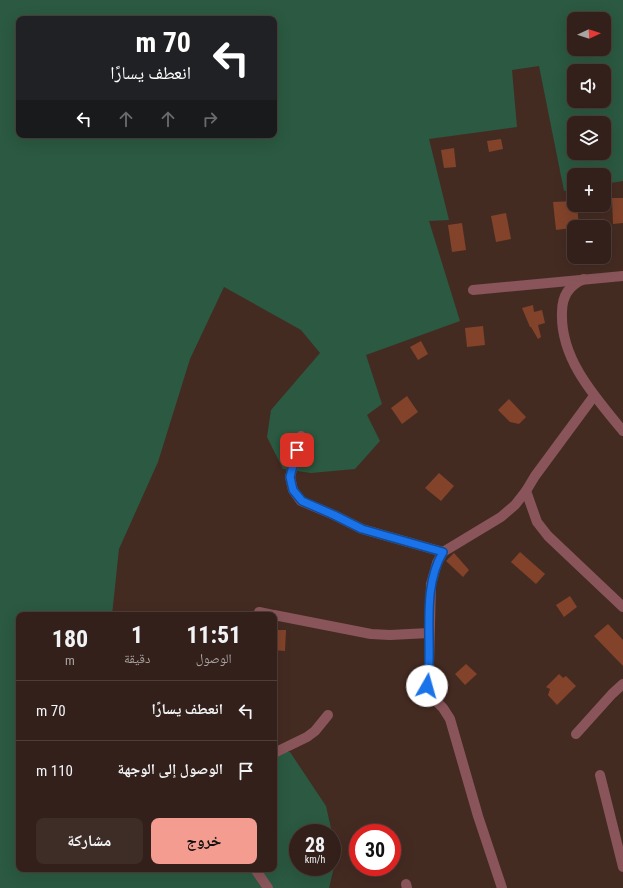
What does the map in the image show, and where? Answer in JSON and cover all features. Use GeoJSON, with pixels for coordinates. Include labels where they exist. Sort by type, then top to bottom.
{"type":"FeatureCollection","features":[{"type":"Feature","properties":{"kind":"street"},"geometry":{"type":"LineString","coordinates":[[473,290],[623,276]]}},
{"type":"Feature","properties":{"kind":"street"},"geometry":{"type":"LineString","coordinates":[[584,279],[572,285],[564,296],[561,320],[564,339],[570,356],[594,396],[623,431]]}},
{"type":"Feature","properties":{"kind":"street"},"geometry":{"type":"LineString","coordinates":[[502,888],[478,816],[450,718],[443,708],[429,694],[427,686],[431,584],[437,563],[443,552],[501,517],[515,505],[594,396]]}},
{"type":"Feature","properties":{"kind":"street"},"geometry":{"type":"LineString","coordinates":[[301,436],[290,477],[293,490],[302,501],[362,529],[443,552]]}},
{"type":"Feature","properties":{"kind":"street"},"geometry":{"type":"LineString","coordinates":[[526,491],[536,522],[548,536],[623,607]]}},
{"type":"Feature","properties":{"kind":"street"},"geometry":{"type":"LineString","coordinates":[[277,616],[370,634],[390,635],[429,632]]}},
{"type":"Feature","properties":{"kind":"street"},"geometry":{"type":"LineString","coordinates":[[576,734],[623,684]]}},
{"type":"Feature","properties":{"kind":"street"},"geometry":{"type":"LineString","coordinates":[[277,752],[307,737],[319,728],[328,716]]}},
{"type":"Feature","properties":{"kind":"street"},"geometry":{"type":"LineString","coordinates":[[600,776],[623,867]]}},
{"type":"Feature","properties":{"kind":"street"},"geometry":{"type":"LineString","coordinates":[[257,872],[268,888]]}},
{"type":"Feature","properties":{"kind":"green space"},"geometry":{"type":"Polygon","coordinates":[[[0,0],[623,0],[623,181],[611,183],[611,168],[567,168],[567,190],[564,191],[539,66],[512,70],[517,127],[429,139],[449,220],[429,221],[460,321],[366,355],[382,404],[367,415],[380,441],[355,469],[311,473],[283,469],[267,437],[271,410],[320,353],[301,330],[224,287],[190,359],[158,462],[119,549],[112,612],[16,612],[16,872],[277,872],[277,752],[290,752],[326,806],[330,824],[289,824],[289,876],[332,876],[329,888],[0,888],[0,0]]]}},
{"type":"Feature","properties":{"kind":"building"},"geometry":{"type":"Polygon","coordinates":[[[501,139],[503,149],[489,152],[487,141],[501,139]]]}},
{"type":"Feature","properties":{"kind":"building"},"geometry":{"type":"Polygon","coordinates":[[[454,148],[456,167],[444,168],[441,150],[454,148]]]}},
{"type":"Feature","properties":{"kind":"building"},"geometry":{"type":"Polygon","coordinates":[[[612,198],[623,198],[623,223],[613,224],[612,198]]]}},
{"type":"Feature","properties":{"kind":"building"},"geometry":{"type":"Polygon","coordinates":[[[567,201],[567,212],[578,212],[578,220],[567,220],[567,229],[556,230],[553,202],[567,201]]]}},
{"type":"Feature","properties":{"kind":"building"},"geometry":{"type":"Polygon","coordinates":[[[506,213],[511,239],[496,242],[491,216],[506,213]]]}},
{"type":"Feature","properties":{"kind":"building"},"geometry":{"type":"Polygon","coordinates":[[[462,223],[466,250],[452,252],[448,225],[462,223]]]}},
{"type":"Feature","properties":{"kind":"building"},"geometry":{"type":"Polygon","coordinates":[[[533,305],[534,312],[542,310],[545,323],[538,325],[541,337],[538,339],[530,327],[522,308],[533,305]]]}},
{"type":"Feature","properties":{"kind":"building"},"geometry":{"type":"Polygon","coordinates":[[[483,326],[485,345],[467,347],[465,328],[483,326]]]}},
{"type":"Feature","properties":{"kind":"building"},"geometry":{"type":"Polygon","coordinates":[[[421,341],[428,354],[418,360],[410,347],[421,341]]]}},
{"type":"Feature","properties":{"kind":"building"},"geometry":{"type":"Polygon","coordinates":[[[407,396],[418,412],[402,424],[391,408],[407,396]]]}},
{"type":"Feature","properties":{"kind":"building"},"geometry":{"type":"Polygon","coordinates":[[[509,399],[526,417],[519,424],[510,422],[498,410],[509,399]]]}},
{"type":"Feature","properties":{"kind":"building"},"geometry":{"type":"Polygon","coordinates":[[[439,473],[454,486],[441,501],[425,488],[439,473]]]}},
{"type":"Feature","properties":{"kind":"building"},"geometry":{"type":"Polygon","coordinates":[[[520,552],[545,574],[536,584],[511,562],[520,552]]]}},
{"type":"Feature","properties":{"kind":"building"},"geometry":{"type":"Polygon","coordinates":[[[454,553],[469,570],[463,577],[446,561],[454,553]]]}},
{"type":"Feature","properties":{"kind":"building"},"geometry":{"type":"Polygon","coordinates":[[[570,596],[577,607],[564,617],[556,605],[570,596]]]}},
{"type":"Feature","properties":{"kind":"building"},"geometry":{"type":"Polygon","coordinates":[[[608,624],[623,640],[623,666],[594,636],[608,624]]]}},
{"type":"Feature","properties":{"kind":"building"},"geometry":{"type":"Polygon","coordinates":[[[277,630],[286,630],[285,651],[277,650],[277,630]]]}},
{"type":"Feature","properties":{"kind":"building"},"geometry":{"type":"Polygon","coordinates":[[[466,664],[477,674],[465,685],[455,674],[466,664]]]}},
{"type":"Feature","properties":{"kind":"building"},"geometry":{"type":"Polygon","coordinates":[[[559,674],[563,678],[566,676],[576,686],[557,705],[548,695],[550,689],[546,687],[559,674]]]}},
{"type":"Feature","properties":{"kind":"route"},"geometry":{"type":"LineString","coordinates":[[297,450],[290,477],[293,490],[302,501],[362,529],[443,552],[437,563],[431,584],[427,686]]}}]}
